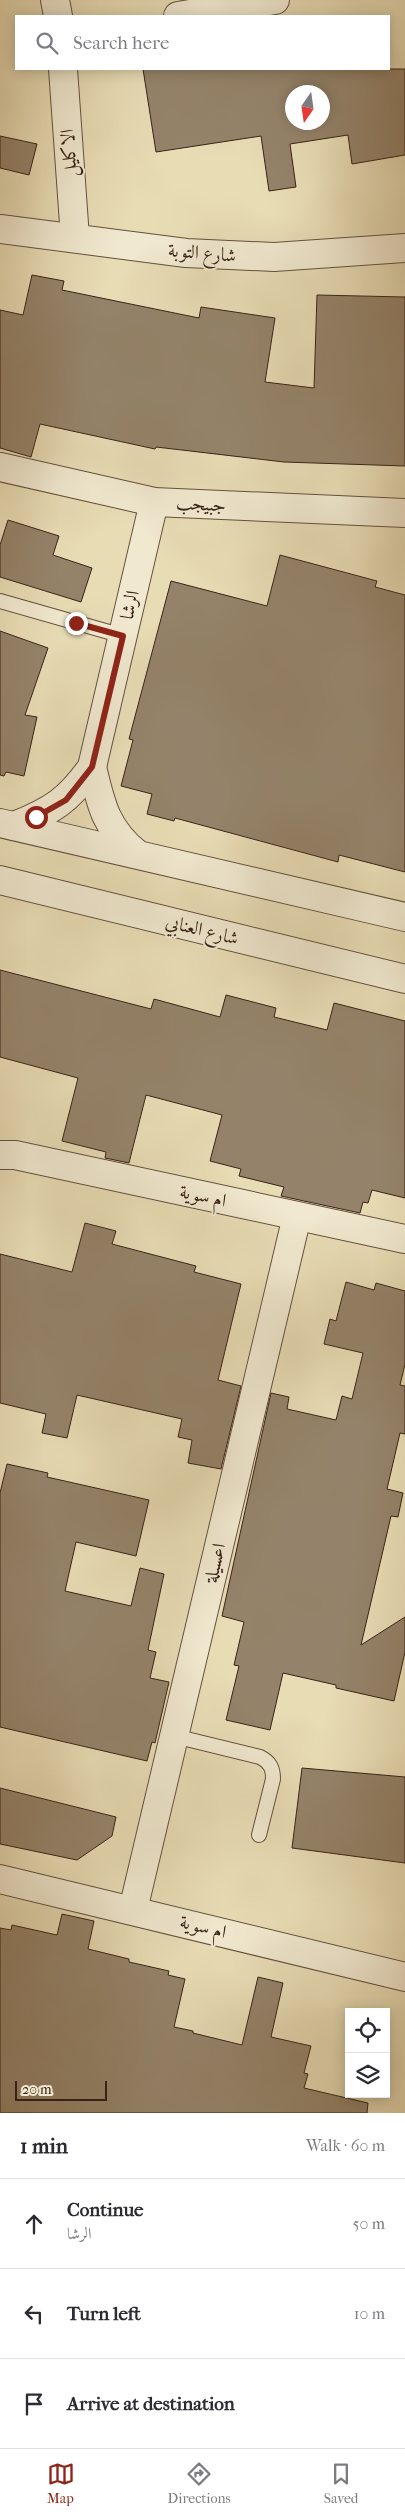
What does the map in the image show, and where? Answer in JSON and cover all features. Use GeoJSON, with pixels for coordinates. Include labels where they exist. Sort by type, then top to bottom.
{"type":"FeatureCollection","features":[{"type":"Feature","properties":{"kind":"street"},"geometry":{"type":"LineString","coordinates":[[55,0],[58,15]]}},
{"type":"Feature","properties":{"kind":"street"},"geometry":{"type":"LineString","coordinates":[[184,15],[275,0]]}},
{"type":"Feature","properties":{"kind":"street","name":"الاكليل"},"geometry":{"type":"LineString","coordinates":[[63,70],[75,238]]}},
{"type":"Feature","properties":{"kind":"street","name":"شارع التوبة"},"geometry":{"type":"LineString","coordinates":[[0,229],[186,253],[274,257],[405,248]]}},
{"type":"Feature","properties":{"kind":"street","name":"جبيجب"},"geometry":{"type":"LineString","coordinates":[[0,466],[154,502],[405,513]]}},
{"type":"Feature","properties":{"kind":"street","name":"الرشا"},"geometry":{"type":"LineString","coordinates":[[7,824],[45,813],[66,800],[92,767],[154,502]]}},
{"type":"Feature","properties":{"kind":"street","name":"الرشا"},"geometry":{"type":"LineString","coordinates":[[92,767],[103,811],[123,843],[138,854]]}},
{"type":"Feature","properties":{"kind":"street"},"geometry":{"type":"LineString","coordinates":[[7,824],[405,917]]}},
{"type":"Feature","properties":{"kind":"street","name":"شارع العنابي"},"geometry":{"type":"LineString","coordinates":[[0,880],[405,979]]}},
{"type":"Feature","properties":{"kind":"street","name":"ام سوية"},"geometry":{"type":"LineString","coordinates":[[0,1155],[15,1156],[405,1239]]}},
{"type":"Feature","properties":{"kind":"street","name":"اعسيلة"},"geometry":{"type":"LineString","coordinates":[[132,1910],[297,1216]]}},
{"type":"Feature","properties":{"kind":"street","name":"ام سوية"},"geometry":{"type":"LineString","coordinates":[[0,1879],[405,1977]]}},
{"type":"Feature","properties":{"kind":"lane"},"geometry":{"type":"LineString","coordinates":[[0,601],[123,636]]}},
{"type":"Feature","properties":{"kind":"lane"},"geometry":{"type":"LineString","coordinates":[[174,1736],[260,1757],[268,1762],[273,1770],[273,1779],[259,1835]]}},
{"type":"Feature","properties":{"kind":"building"},"geometry":{"type":"Polygon","coordinates":[[[405,69],[405,155],[352,164],[348,135],[290,144],[296,187],[269,191],[261,136],[156,152],[143,70],[405,69]]]}},
{"type":"Feature","properties":{"kind":"building"},"geometry":{"type":"Polygon","coordinates":[[[0,136],[37,144],[29,175],[0,168],[0,136]]]}},
{"type":"Feature","properties":{"kind":"building"},"geometry":{"type":"Polygon","coordinates":[[[32,275],[64,281],[62,290],[199,318],[201,307],[275,318],[265,382],[314,388],[317,295],[405,297],[405,466],[284,462],[156,447],[155,449],[40,424],[31,457],[0,448],[0,310],[23,315],[32,275]]]}},
{"type":"Feature","properties":{"kind":"building"},"geometry":{"type":"Polygon","coordinates":[[[8,520],[59,536],[53,555],[92,568],[81,602],[0,577],[0,545],[8,520]]]}},
{"type":"Feature","properties":{"kind":"building"},"geometry":{"type":"Polygon","coordinates":[[[280,555],[377,581],[375,587],[405,595],[405,872],[339,855],[338,862],[175,818],[174,821],[147,814],[152,794],[121,786],[133,740],[129,739],[171,581],[267,606],[280,555]]]}},
{"type":"Feature","properties":{"kind":"building"},"geometry":{"type":"Polygon","coordinates":[[[0,631],[48,648],[25,715],[37,717],[24,776],[6,772],[4,776],[0,775],[0,631]]]}},
{"type":"Feature","properties":{"kind":"building"},"geometry":{"type":"Polygon","coordinates":[[[0,970],[151,1009],[154,999],[220,1017],[226,995],[276,1008],[274,1017],[327,1030],[334,1003],[405,1021],[405,1198],[372,1190],[368,1203],[363,1202],[360,1213],[281,1196],[284,1187],[239,1176],[241,1169],[210,1161],[222,1115],[146,1095],[129,1163],[105,1158],[106,1152],[62,1141],[78,1078],[0,1057],[0,970]]]}},
{"type":"Feature","properties":{"kind":"building"},"geometry":{"type":"Polygon","coordinates":[[[85,1223],[116,1231],[112,1244],[196,1266],[194,1272],[241,1284],[218,1380],[241,1386],[221,1469],[188,1463],[192,1440],[178,1437],[182,1419],[77,1395],[67,1438],[42,1433],[46,1414],[0,1403],[0,1254],[72,1272],[85,1223]]]}},
{"type":"Feature","properties":{"kind":"building"},"geometry":{"type":"Polygon","coordinates":[[[346,1282],[374,1290],[376,1283],[405,1291],[405,1364],[400,1385],[405,1386],[405,1434],[400,1433],[387,1489],[403,1493],[398,1517],[391,1516],[361,1645],[405,1617],[405,1652],[394,1701],[336,1688],[336,1685],[283,1673],[270,1730],[226,1720],[239,1666],[234,1665],[244,1622],[222,1616],[271,1393],[289,1397],[287,1409],[336,1420],[342,1396],[352,1399],[363,1353],[324,1344],[330,1319],[336,1321],[346,1282]]]}},
{"type":"Feature","properties":{"kind":"building"},"geometry":{"type":"Polygon","coordinates":[[[7,1464],[48,1473],[47,1477],[149,1500],[136,1556],[76,1542],[65,1591],[131,1606],[140,1568],[164,1574],[148,1650],[156,1652],[150,1678],[169,1682],[155,1743],[152,1742],[147,1761],[0,1727],[0,1493],[7,1464]]]}},
{"type":"Feature","properties":{"kind":"building"},"geometry":{"type":"Polygon","coordinates":[[[302,1768],[405,1777],[405,1863],[292,1848],[302,1768]]]}},
{"type":"Feature","properties":{"kind":"building"},"geometry":{"type":"Polygon","coordinates":[[[0,1788],[116,1817],[112,1836],[77,1860],[0,1844],[0,1788]]]}},
{"type":"Feature","properties":{"kind":"building"},"geometry":{"type":"Polygon","coordinates":[[[62,1914],[94,1921],[88,1949],[129,1959],[129,1962],[169,1971],[168,1975],[185,1979],[174,2027],[242,2045],[258,1977],[283,1983],[271,2037],[311,2046],[304,2073],[308,2074],[304,2088],[368,2103],[367,2113],[0,2113],[0,1928],[11,1930],[12,1925],[57,1935],[62,1914]]]}},
{"type":"Feature","properties":{"kind":"route"},"geometry":{"type":"LineString","coordinates":[[36,817],[66,800],[77,789],[92,767],[123,636],[76,623]]}}]}
